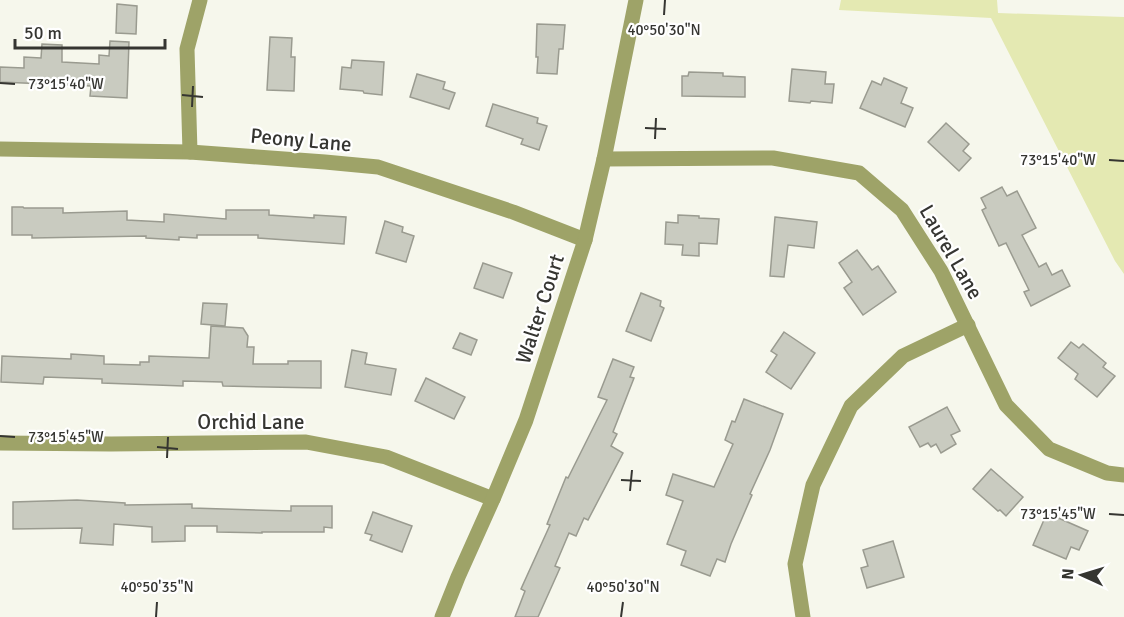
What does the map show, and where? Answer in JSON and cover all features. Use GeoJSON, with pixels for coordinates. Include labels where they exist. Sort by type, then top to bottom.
{"type":"FeatureCollection","features":[{"type":"Feature","properties":{"kind":"street"},"geometry":{"type":"LineString","coordinates":[[190,152],[187,49],[200,0]]}},
{"type":"Feature","properties":{"kind":"street","name":"Walter Court"},"geometry":{"type":"LineString","coordinates":[[442,617],[526,420],[585,240],[636,0]]}},
{"type":"Feature","properties":{"kind":"street","name":"Peony Lane"},"geometry":{"type":"LineString","coordinates":[[0,149],[190,152],[378,167],[513,212],[585,240]]}},
{"type":"Feature","properties":{"kind":"street","name":"Laurel Lane"},"geometry":{"type":"LineString","coordinates":[[604,159],[773,158],[859,173],[902,210],[941,271],[1006,405],[1049,449],[1107,473],[1124,474]]}},
{"type":"Feature","properties":{"kind":"street"},"geometry":{"type":"LineString","coordinates":[[803,617],[795,564],[813,485],[851,406],[903,356],[968,325]]}},
{"type":"Feature","properties":{"kind":"street","name":"Orchid Lane"},"geometry":{"type":"LineString","coordinates":[[0,443],[306,442],[386,457],[493,499]]}},
{"type":"Feature","properties":{"kind":"green space"},"geometry":{"type":"Polygon","coordinates":[[[841,0],[997,0],[998,13],[1124,17],[1124,274],[1115,261],[991,18],[839,10],[841,0]]]}},
{"type":"Feature","properties":{"kind":"building"},"geometry":{"type":"Polygon","coordinates":[[[117,4],[137,6],[136,34],[116,33],[117,4]]]}},
{"type":"Feature","properties":{"kind":"building"},"geometry":{"type":"Polygon","coordinates":[[[537,24],[565,25],[563,49],[559,49],[557,74],[537,73],[537,24]]]}},
{"type":"Feature","properties":{"kind":"building"},"geometry":{"type":"Polygon","coordinates":[[[270,37],[292,38],[291,57],[295,57],[294,91],[267,90],[270,37]]]}},
{"type":"Feature","properties":{"kind":"building"},"geometry":{"type":"Polygon","coordinates":[[[110,41],[129,42],[127,98],[90,96],[91,86],[0,82],[0,67],[24,68],[24,57],[41,58],[42,44],[62,45],[62,62],[99,64],[99,55],[109,56],[110,41]]]}},
{"type":"Feature","properties":{"kind":"building"},"geometry":{"type":"Polygon","coordinates":[[[352,60],[384,62],[382,95],[340,89],[342,67],[351,68],[352,60]]]}},
{"type":"Feature","properties":{"kind":"building"},"geometry":{"type":"Polygon","coordinates":[[[792,69],[826,72],[825,84],[834,84],[832,103],[789,101],[792,69]]]}},
{"type":"Feature","properties":{"kind":"building"},"geometry":{"type":"Polygon","coordinates":[[[689,72],[723,73],[723,76],[745,77],[745,97],[682,96],[682,76],[688,76],[689,72]]]}},
{"type":"Feature","properties":{"kind":"building"},"geometry":{"type":"Polygon","coordinates":[[[417,74],[445,82],[443,89],[455,93],[449,109],[410,97],[417,74]]]}},
{"type":"Feature","properties":{"kind":"building"},"geometry":{"type":"Polygon","coordinates":[[[884,78],[907,88],[901,103],[913,108],[905,127],[860,108],[872,81],[881,85],[884,78]]]}},
{"type":"Feature","properties":{"kind":"building"},"geometry":{"type":"Polygon","coordinates":[[[493,104],[538,118],[537,123],[547,126],[539,150],[521,144],[523,139],[486,126],[493,104]]]}},
{"type":"Feature","properties":{"kind":"building"},"geometry":{"type":"Polygon","coordinates":[[[946,123],[969,144],[963,151],[971,158],[959,171],[928,142],[946,123]]]}},
{"type":"Feature","properties":{"kind":"building"},"geometry":{"type":"Polygon","coordinates":[[[1002,187],[1007,196],[1017,191],[1036,228],[1022,235],[1039,267],[1046,263],[1052,275],[1062,270],[1070,286],[1031,306],[1024,292],[1029,290],[1006,243],[999,246],[982,210],[986,208],[981,198],[1002,187]]]}},
{"type":"Feature","properties":{"kind":"building"},"geometry":{"type":"Polygon","coordinates":[[[12,207],[63,208],[63,213],[127,211],[127,220],[164,222],[164,214],[226,219],[226,210],[269,210],[269,215],[314,218],[314,215],[346,217],[344,244],[258,238],[258,235],[197,235],[197,238],[179,237],[179,240],[146,238],[146,236],[32,238],[32,235],[12,235],[12,207]]]}},
{"type":"Feature","properties":{"kind":"building"},"geometry":{"type":"Polygon","coordinates":[[[678,215],[719,219],[717,244],[699,243],[699,256],[682,255],[683,245],[665,244],[666,222],[678,223],[678,215]]]}},
{"type":"Feature","properties":{"kind":"building"},"geometry":{"type":"Polygon","coordinates":[[[775,217],[817,222],[814,248],[788,245],[784,277],[770,276],[775,217]]]}},
{"type":"Feature","properties":{"kind":"building"},"geometry":{"type":"Polygon","coordinates":[[[385,221],[403,227],[402,232],[414,236],[406,262],[376,253],[385,221]]]}},
{"type":"Feature","properties":{"kind":"building"},"geometry":{"type":"Polygon","coordinates":[[[857,250],[872,270],[878,266],[896,292],[863,315],[844,288],[852,282],[839,263],[857,250]]]}},
{"type":"Feature","properties":{"kind":"building"},"geometry":{"type":"Polygon","coordinates":[[[483,263],[512,273],[503,298],[474,288],[483,263]]]}},
{"type":"Feature","properties":{"kind":"building"},"geometry":{"type":"Polygon","coordinates":[[[641,293],[661,301],[660,306],[664,308],[651,341],[626,331],[641,293]]]}},
{"type":"Feature","properties":{"kind":"building"},"geometry":{"type":"Polygon","coordinates":[[[203,303],[227,304],[225,326],[201,324],[203,303]]]}},
{"type":"Feature","properties":{"kind":"building"},"geometry":{"type":"Polygon","coordinates":[[[211,326],[243,328],[248,336],[247,347],[254,347],[253,364],[321,361],[321,388],[223,386],[222,382],[183,381],[183,386],[102,383],[102,379],[44,377],[43,384],[1,382],[2,356],[71,359],[71,354],[104,356],[104,364],[140,365],[140,362],[149,362],[149,356],[209,358],[211,326]]]}},
{"type":"Feature","properties":{"kind":"building"},"geometry":{"type":"Polygon","coordinates":[[[784,332],[815,353],[791,389],[766,372],[777,355],[771,351],[784,332]]]}},
{"type":"Feature","properties":{"kind":"building"},"geometry":{"type":"Polygon","coordinates":[[[460,333],[477,340],[471,355],[453,348],[460,333]]]}},
{"type":"Feature","properties":{"kind":"building"},"geometry":{"type":"Polygon","coordinates":[[[1071,342],[1079,348],[1083,344],[1106,363],[1103,367],[1115,376],[1097,397],[1075,379],[1078,374],[1058,358],[1071,342]]]}},
{"type":"Feature","properties":{"kind":"building"},"geometry":{"type":"Polygon","coordinates":[[[352,350],[367,353],[365,364],[396,369],[391,395],[345,387],[352,350]]]}},
{"type":"Feature","properties":{"kind":"building"},"geometry":{"type":"Polygon","coordinates":[[[613,359],[634,367],[630,377],[634,378],[613,432],[617,434],[611,446],[623,453],[588,520],[584,518],[576,536],[569,533],[555,566],[560,568],[538,617],[515,617],[525,591],[521,589],[550,525],[547,524],[566,477],[568,478],[607,400],[598,397],[613,359]]]}},
{"type":"Feature","properties":{"kind":"building"},"geometry":{"type":"Polygon","coordinates":[[[426,378],[465,397],[454,419],[415,401],[426,378]]]}},
{"type":"Feature","properties":{"kind":"building"},"geometry":{"type":"Polygon","coordinates":[[[744,399],[783,414],[725,562],[717,559],[710,576],[681,565],[686,551],[667,544],[683,501],[666,495],[673,474],[714,487],[733,444],[725,440],[744,399]]]}},
{"type":"Feature","properties":{"kind":"building"},"geometry":{"type":"Polygon","coordinates":[[[947,407],[960,431],[951,435],[956,444],[941,453],[936,444],[931,447],[928,443],[920,447],[909,427],[947,407]]]}},
{"type":"Feature","properties":{"kind":"building"},"geometry":{"type":"Polygon","coordinates":[[[991,469],[1023,497],[1006,516],[973,489],[991,469]]]}},
{"type":"Feature","properties":{"kind":"building"},"geometry":{"type":"Polygon","coordinates":[[[77,500],[125,503],[125,505],[192,504],[192,508],[291,511],[291,506],[332,506],[332,528],[324,527],[324,532],[262,533],[217,532],[217,526],[185,526],[185,541],[152,542],[152,527],[114,524],[113,545],[80,543],[82,528],[13,529],[13,502],[77,500]]]}},
{"type":"Feature","properties":{"kind":"building"},"geometry":{"type":"Polygon","coordinates":[[[373,512],[412,526],[402,552],[370,540],[372,535],[365,533],[373,512]]]}},
{"type":"Feature","properties":{"kind":"building"},"geometry":{"type":"Polygon","coordinates":[[[1047,513],[1088,531],[1079,550],[1071,547],[1066,559],[1033,545],[1047,513]]]}},
{"type":"Feature","properties":{"kind":"building"},"geometry":{"type":"Polygon","coordinates":[[[893,541],[904,577],[867,588],[861,568],[868,566],[863,550],[893,541]]]}}]}
